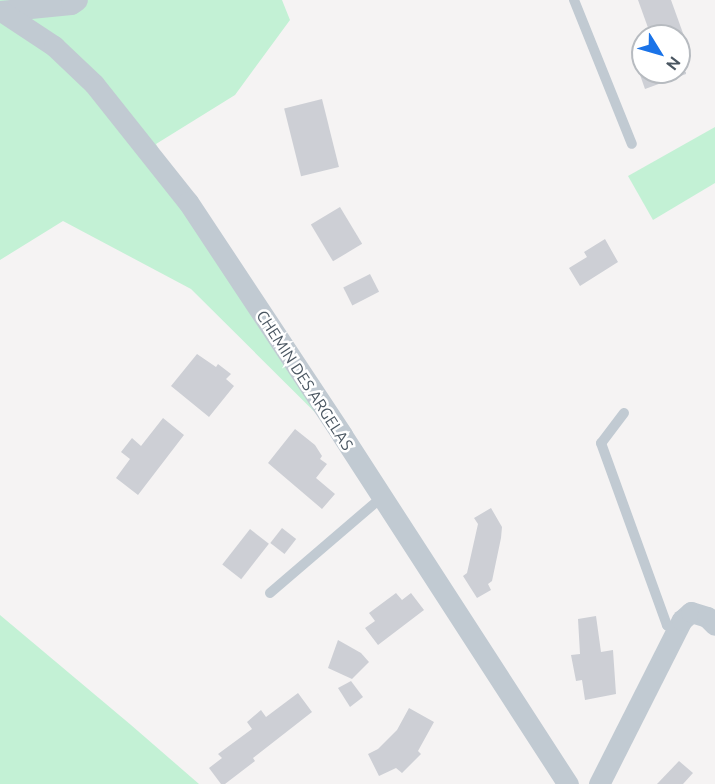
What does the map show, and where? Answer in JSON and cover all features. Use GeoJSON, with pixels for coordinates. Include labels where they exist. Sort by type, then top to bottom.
{"type":"FeatureCollection","features":[{"type":"Feature","properties":{"kind":"street"},"geometry":{"type":"LineString","coordinates":[[1,11],[71,4],[77,0]]}},
{"type":"Feature","properties":{"kind":"street","name":"CHEMIN DES ARGELAS"},"geometry":{"type":"LineString","coordinates":[[1,11],[54,46],[93,84],[188,202],[568,784]]}},
{"type":"Feature","properties":{"kind":"street"},"geometry":{"type":"LineString","coordinates":[[599,784],[681,620],[691,612],[707,617],[715,625]]}},
{"type":"Feature","properties":{"kind":"lane"},"geometry":{"type":"LineString","coordinates":[[574,0],[632,144]]}},
{"type":"Feature","properties":{"kind":"lane"},"geometry":{"type":"LineString","coordinates":[[624,413],[601,443],[667,625],[676,631]]}},
{"type":"Feature","properties":{"kind":"lane"},"geometry":{"type":"LineString","coordinates":[[270,593],[381,497]]}},
{"type":"Feature","properties":{"kind":"green space"},"geometry":{"type":"Polygon","coordinates":[[[0,0],[282,0],[290,20],[235,95],[156,144],[186,205],[363,460],[191,289],[63,221],[0,260],[0,0]]]}},
{"type":"Feature","properties":{"kind":"green space"},"geometry":{"type":"Polygon","coordinates":[[[715,127],[715,183],[653,220],[628,176],[715,127]]]}},
{"type":"Feature","properties":{"kind":"green space"},"geometry":{"type":"Polygon","coordinates":[[[0,615],[131,725],[199,784],[0,784],[0,615]]]}},
{"type":"Feature","properties":{"kind":"building"},"geometry":{"type":"Polygon","coordinates":[[[638,0],[671,0],[680,24],[647,24],[638,0]]]}},
{"type":"Feature","properties":{"kind":"building"},"geometry":{"type":"Polygon","coordinates":[[[643,84],[659,84],[645,89],[643,84]]]}},
{"type":"Feature","properties":{"kind":"building"},"geometry":{"type":"Polygon","coordinates":[[[322,99],[339,167],[301,176],[284,108],[322,99]]]}},
{"type":"Feature","properties":{"kind":"building"},"geometry":{"type":"Polygon","coordinates":[[[340,207],[362,244],[333,261],[311,225],[340,207]]]}},
{"type":"Feature","properties":{"kind":"building"},"geometry":{"type":"Polygon","coordinates":[[[605,239],[618,262],[580,286],[569,268],[587,257],[584,252],[605,239]]]}},
{"type":"Feature","properties":{"kind":"building"},"geometry":{"type":"Polygon","coordinates":[[[370,274],[379,292],[352,305],[343,288],[370,274]]]}},
{"type":"Feature","properties":{"kind":"building"},"geometry":{"type":"Polygon","coordinates":[[[197,354],[216,367],[218,364],[231,374],[226,379],[234,386],[209,417],[171,386],[197,354]]]}},
{"type":"Feature","properties":{"kind":"building"},"geometry":{"type":"Polygon","coordinates":[[[163,418],[184,435],[138,495],[116,478],[130,459],[121,452],[132,438],[141,446],[163,418]]]}},
{"type":"Feature","properties":{"kind":"building"},"geometry":{"type":"Polygon","coordinates":[[[295,429],[315,445],[322,456],[320,459],[327,464],[316,478],[335,494],[322,509],[268,463],[295,429]]]}},
{"type":"Feature","properties":{"kind":"building"},"geometry":{"type":"Polygon","coordinates":[[[491,508],[502,527],[501,538],[492,581],[488,584],[491,590],[477,598],[463,576],[467,573],[478,524],[474,518],[491,508]]]}},
{"type":"Feature","properties":{"kind":"building"},"geometry":{"type":"Polygon","coordinates":[[[282,528],[296,539],[284,554],[270,543],[282,528]]]}},
{"type":"Feature","properties":{"kind":"building"},"geometry":{"type":"Polygon","coordinates":[[[250,529],[269,544],[241,579],[222,564],[250,529]]]}},
{"type":"Feature","properties":{"kind":"building"},"geometry":{"type":"Polygon","coordinates":[[[396,593],[402,600],[411,593],[424,610],[378,645],[365,628],[375,621],[369,613],[396,593]]]}},
{"type":"Feature","properties":{"kind":"building"},"geometry":{"type":"Polygon","coordinates":[[[596,616],[601,652],[613,650],[616,694],[585,700],[582,680],[576,681],[571,655],[580,654],[578,619],[596,616]]]}},
{"type":"Feature","properties":{"kind":"building"},"geometry":{"type":"Polygon","coordinates":[[[338,640],[361,653],[369,662],[352,679],[328,668],[338,640]]]}},
{"type":"Feature","properties":{"kind":"building"},"geometry":{"type":"Polygon","coordinates":[[[351,681],[363,697],[350,707],[338,688],[351,681]]]}},
{"type":"Feature","properties":{"kind":"building"},"geometry":{"type":"Polygon","coordinates":[[[298,693],[312,712],[253,758],[255,761],[225,784],[221,784],[209,768],[222,758],[218,754],[252,729],[247,722],[261,710],[266,717],[298,693]]]}},
{"type":"Feature","properties":{"kind":"building"},"geometry":{"type":"Polygon","coordinates":[[[409,708],[434,722],[418,751],[421,754],[402,773],[396,768],[379,776],[368,754],[378,749],[397,730],[409,708]]]}},
{"type":"Feature","properties":{"kind":"building"},"geometry":{"type":"Polygon","coordinates":[[[679,761],[693,773],[683,784],[657,784],[679,761]]]}}]}
